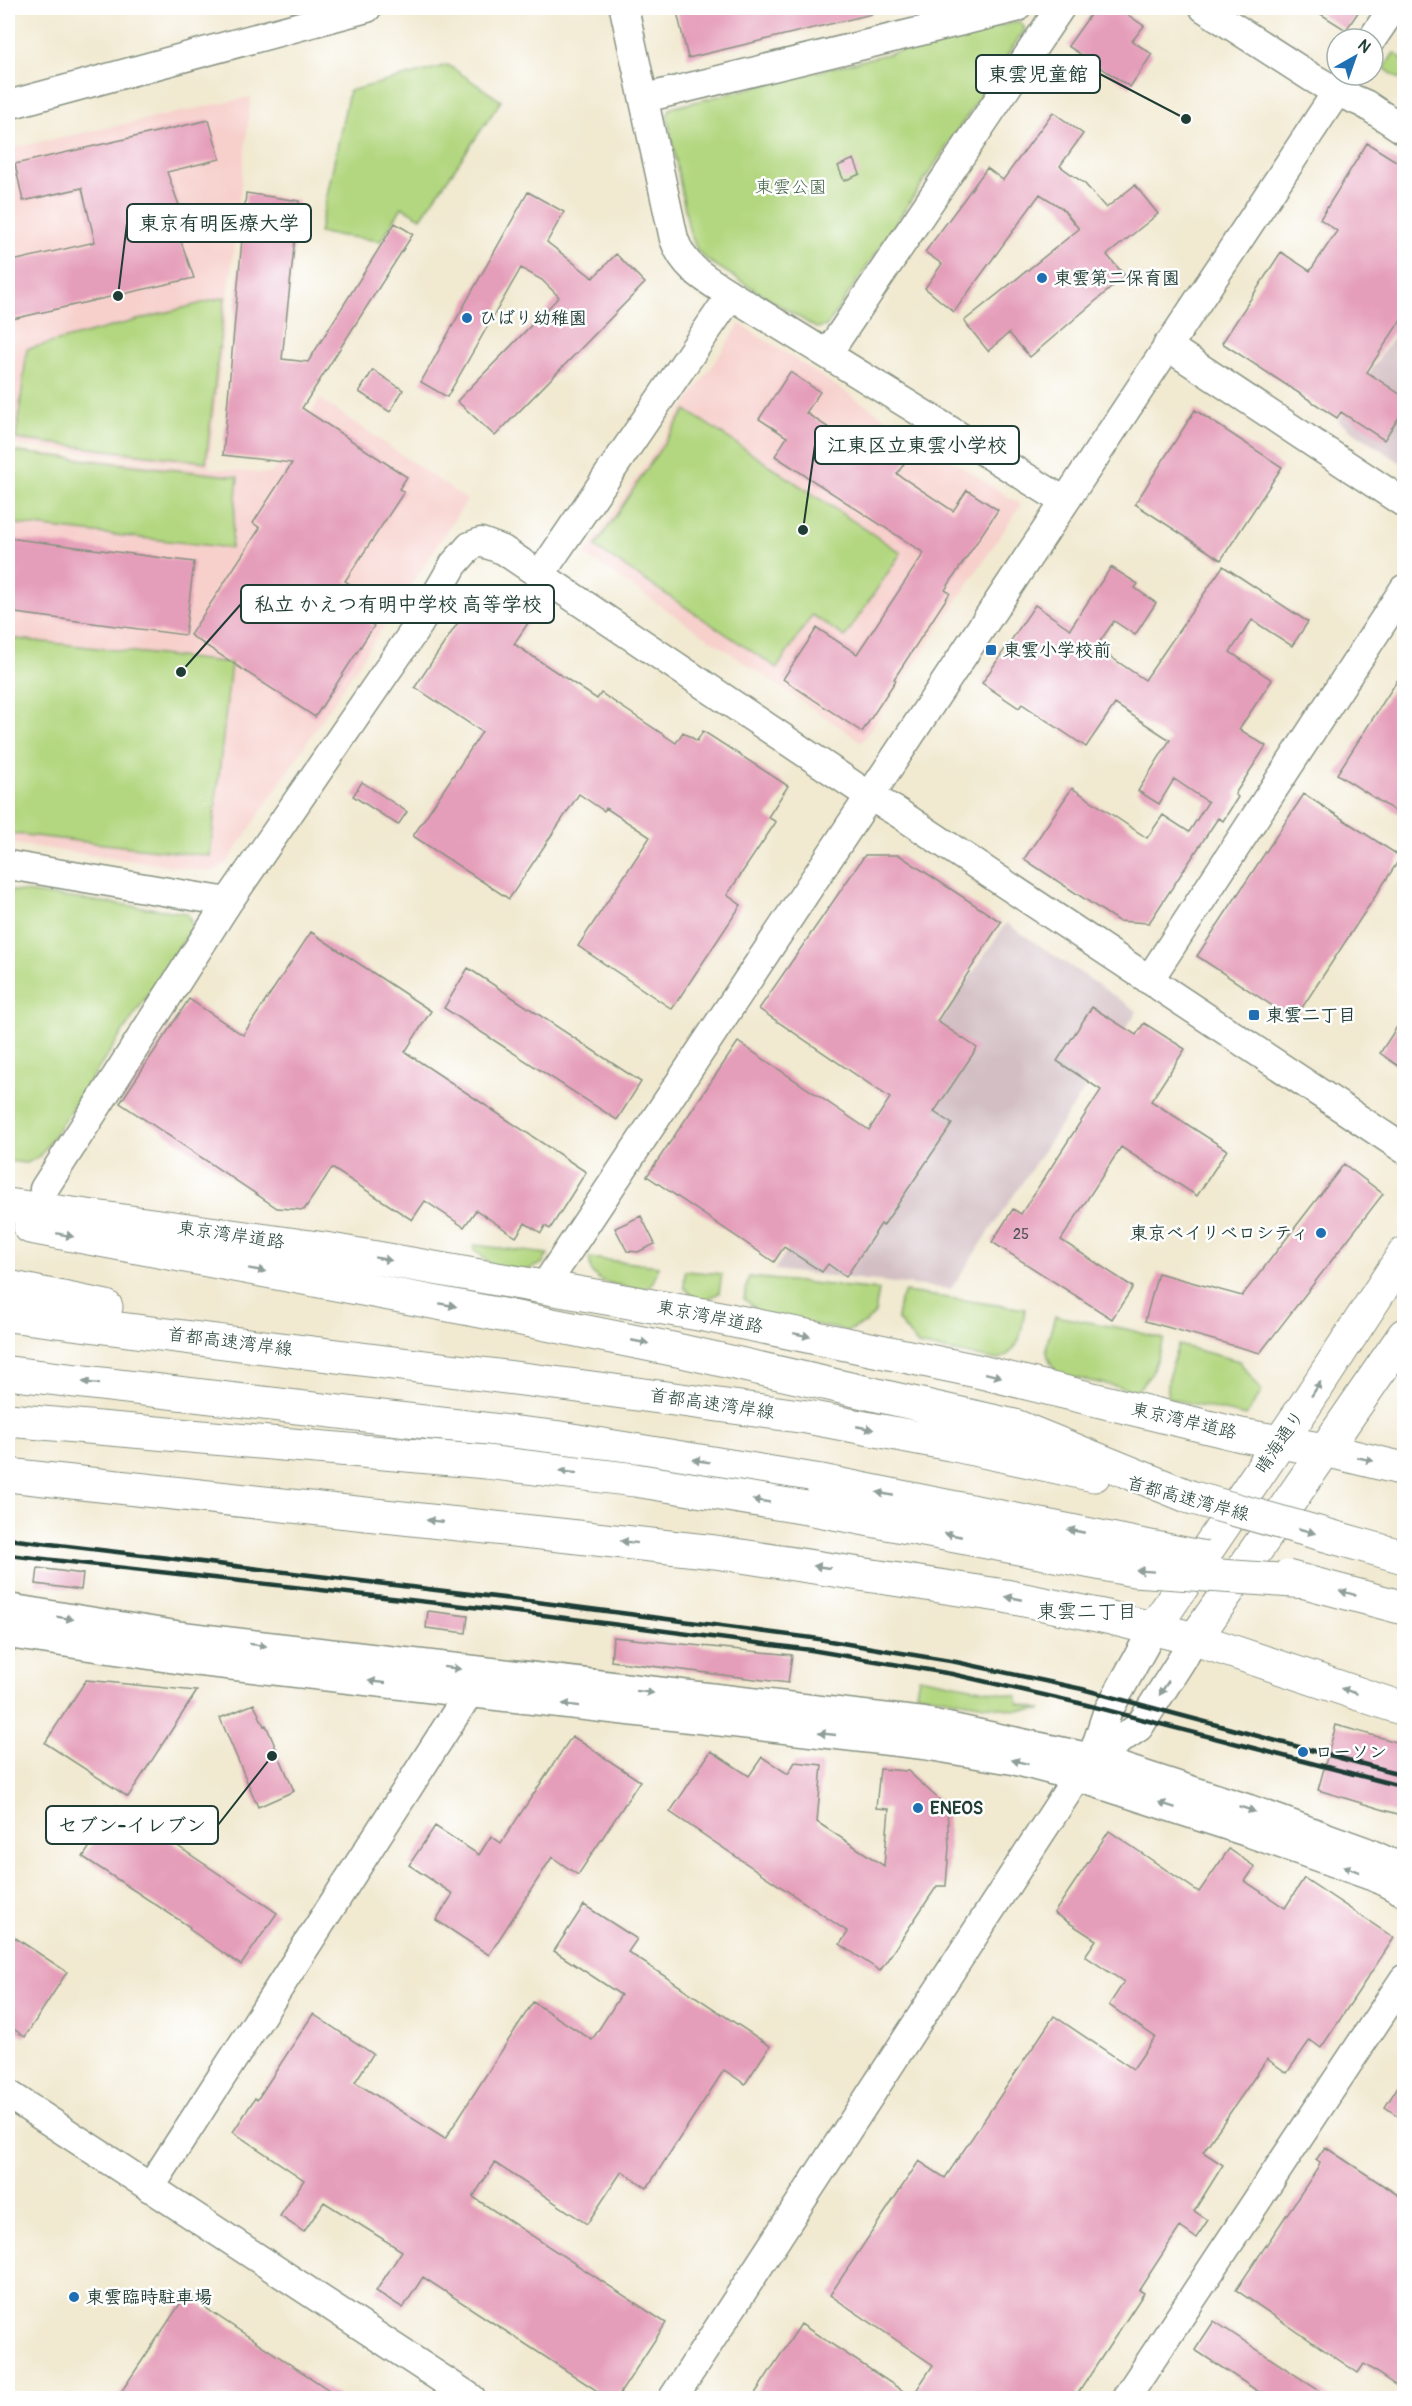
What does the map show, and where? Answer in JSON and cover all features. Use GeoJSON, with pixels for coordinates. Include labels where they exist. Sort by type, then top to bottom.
{"type":"FeatureCollection","features":[{"type":"Feature","properties":{"kind":"main road"},"geometry":{"type":"LineString","coordinates":[[8,1184],[44,1189],[325,1249]]}},
{"type":"Feature","properties":{"kind":"main road","name":"東京湾岸道路"},"geometry":{"type":"LineString","coordinates":[[8,1205],[325,1249],[710,1316],[977,1371],[1241,1435],[1325,1450],[1404,1469]]}},
{"type":"Feature","properties":{"kind":"main road"},"geometry":{"type":"LineString","coordinates":[[8,1223],[502,1315],[688,1352],[895,1398],[1015,1426],[1190,1497]]}},
{"type":"Feature","properties":{"kind":"main road","name":"晴海通り"},"geometry":{"type":"LineString","coordinates":[[1154,1628],[1281,1442],[1404,1254]]}},
{"type":"Feature","properties":{"kind":"main road"},"geometry":{"type":"LineString","coordinates":[[8,1287],[140,1314],[504,1367],[570,1385]]}},
{"type":"Feature","properties":{"kind":"main road","name":"首都高速湾岸線"},"geometry":{"type":"LineString","coordinates":[[8,1315],[807,1417],[962,1446],[1190,1497],[1404,1557]]}},
{"type":"Feature","properties":{"kind":"main road"},"geometry":{"type":"LineString","coordinates":[[1195,1639],[1404,1335]]}},
{"type":"Feature","properties":{"kind":"main road"},"geometry":{"type":"LineString","coordinates":[[8,1373],[560,1438],[821,1481],[1139,1544],[1308,1582],[1404,1608]]}},
{"type":"Feature","properties":{"kind":"main road"},"geometry":{"type":"LineString","coordinates":[[8,1396],[115,1406],[560,1438]]}},
{"type":"Feature","properties":{"kind":"main road"},"geometry":{"type":"LineString","coordinates":[[8,1420],[486,1462],[624,1479],[813,1509],[1134,1570],[1308,1582]]}},
{"type":"Feature","properties":{"kind":"main road"},"geometry":{"type":"LineString","coordinates":[[8,1475],[751,1557],[1005,1596],[1195,1639],[1404,1709]]}},
{"type":"Feature","properties":{"kind":"main road"},"geometry":{"type":"LineString","coordinates":[[8,1498],[171,1512],[258,1502]]}},
{"type":"Feature","properties":{"kind":"street"},"geometry":{"type":"LineString","coordinates":[[8,105],[367,8]]}},
{"type":"Feature","properties":{"kind":"street"},"geometry":{"type":"LineString","coordinates":[[624,8],[677,249],[689,266],[731,295],[1065,501]]}},
{"type":"Feature","properties":{"kind":"street"},"geometry":{"type":"LineString","coordinates":[[645,98],[1016,8]]}},
{"type":"Feature","properties":{"kind":"street"},"geometry":{"type":"LineString","coordinates":[[828,354],[1060,8]]}},
{"type":"Feature","properties":{"kind":"street"},"geometry":{"type":"LineString","coordinates":[[1204,8],[1325,74]]}},
{"type":"Feature","properties":{"kind":"street"},"geometry":{"type":"LineString","coordinates":[[1380,27],[1393,8]]}},
{"type":"Feature","properties":{"kind":"street"},"geometry":{"type":"LineString","coordinates":[[544,1287],[1341,87]]}},
{"type":"Feature","properties":{"kind":"street"},"geometry":{"type":"LineString","coordinates":[[1346,87],[1365,104],[1404,130]]}},
{"type":"Feature","properties":{"kind":"street"},"geometry":{"type":"LineString","coordinates":[[540,575],[731,295]]}},
{"type":"Feature","properties":{"kind":"street"},"geometry":{"type":"LineString","coordinates":[[1167,346],[1404,503]]}},
{"type":"Feature","properties":{"kind":"street"},"geometry":{"type":"LineString","coordinates":[[44,1189],[228,902],[419,624],[454,564],[470,546],[481,542],[491,544],[540,575],[1404,1149]]}},
{"type":"Feature","properties":{"kind":"street"},"geometry":{"type":"LineString","coordinates":[[1149,980],[1404,589]]}},
{"type":"Feature","properties":{"kind":"street"},"geometry":{"type":"LineString","coordinates":[[8,865],[228,902]]}},
{"type":"Feature","properties":{"kind":"street"},"geometry":{"type":"LineString","coordinates":[[8,1608],[182,1636],[723,1701],[924,1722],[1084,1767],[1249,1809],[1366,1852],[1404,1869]]}},
{"type":"Feature","properties":{"kind":"street"},"geometry":{"type":"LineString","coordinates":[[673,2398],[1084,1767],[1107,1713],[1154,1628]]}},
{"type":"Feature","properties":{"kind":"street"},"geometry":{"type":"LineString","coordinates":[[8,1634],[183,1660],[924,1745],[1013,1760],[1084,1767],[1250,1833],[1377,1878],[1404,1892]]}},
{"type":"Feature","properties":{"kind":"street"},"geometry":{"type":"LineString","coordinates":[[1084,1767],[1139,1727],[1195,1639]]}},
{"type":"Feature","properties":{"kind":"street"},"geometry":{"type":"LineString","coordinates":[[150,2188],[469,1693]]}},
{"type":"Feature","properties":{"kind":"street"},"geometry":{"type":"LineString","coordinates":[[1126,2398],[1404,1978]]}},
{"type":"Feature","properties":{"kind":"street"},"geometry":{"type":"LineString","coordinates":[[8,2094],[471,2398]]}},
{"type":"Feature","properties":{"kind":"shaded area"},"geometry":{"type":"Polygon","coordinates":[[[251,97],[209,467],[8,444],[8,149],[251,97]]]}},
{"type":"Feature","properties":{"kind":"shaded area"},"geometry":{"type":"Polygon","coordinates":[[[1404,320],[1404,465],[1338,421],[1404,320]]]}},
{"type":"Feature","properties":{"kind":"shaded area"},"geometry":{"type":"Polygon","coordinates":[[[740,324],[1021,505],[862,742],[585,555],[740,324]]]}},
{"type":"Feature","properties":{"kind":"shaded area"},"geometry":{"type":"Polygon","coordinates":[[[320,399],[467,500],[227,863],[212,872],[8,843],[8,450],[271,474],[320,399]]]}},
{"type":"Feature","properties":{"kind":"shaded area"},"geometry":{"type":"Polygon","coordinates":[[[1006,923],[1137,1011],[951,1289],[774,1270],[1006,923]]]}},
{"type":"Feature","properties":{"kind":"green space","name":"東雲公園"},"geometry":{"type":"Polygon","coordinates":[[[1020,21],[1025,29],[827,326],[816,328],[707,260],[697,250],[689,230],[667,115],[671,108],[1020,21]]]}},
{"type":"Feature","properties":{"kind":"green space"},"geometry":{"type":"Polygon","coordinates":[[[1394,53],[1404,60],[1404,82],[1385,69],[1394,53]]]}},
{"type":"Feature","properties":{"kind":"green space"},"geometry":{"type":"Polygon","coordinates":[[[448,65],[501,101],[421,218],[402,207],[381,241],[319,233],[349,91],[448,65]]]}},
{"type":"Feature","properties":{"kind":"green space"},"geometry":{"type":"Polygon","coordinates":[[[225,297],[206,462],[16,439],[27,349],[225,297]]]}},
{"type":"Feature","properties":{"kind":"green space"},"geometry":{"type":"Polygon","coordinates":[[[686,410],[901,553],[845,637],[812,615],[777,668],[595,547],[686,410]]]}},
{"type":"Feature","properties":{"kind":"green space"},"geometry":{"type":"Polygon","coordinates":[[[8,451],[238,477],[231,548],[8,523],[8,451]]]}},
{"type":"Feature","properties":{"kind":"green space"},"geometry":{"type":"Polygon","coordinates":[[[8,638],[231,663],[210,856],[8,833],[8,638]]]}},
{"type":"Feature","properties":{"kind":"green space"},"geometry":{"type":"Polygon","coordinates":[[[8,890],[187,913],[193,927],[40,1156],[27,1163],[8,1161],[8,890]]]}},
{"type":"Feature","properties":{"kind":"green space"},"geometry":{"type":"Polygon","coordinates":[[[474,1245],[548,1254],[543,1263],[525,1271],[493,1267],[474,1249],[474,1245]]]}},
{"type":"Feature","properties":{"kind":"green space"},"geometry":{"type":"Polygon","coordinates":[[[589,1258],[658,1266],[653,1282],[639,1289],[597,1278],[590,1267],[589,1258]]]}},
{"type":"Feature","properties":{"kind":"green space"},"geometry":{"type":"Polygon","coordinates":[[[685,1271],[722,1274],[719,1293],[700,1303],[697,1302],[684,1287],[685,1271]]]}},
{"type":"Feature","properties":{"kind":"green space"},"geometry":{"type":"Polygon","coordinates":[[[749,1277],[879,1290],[875,1313],[866,1323],[848,1331],[762,1314],[744,1299],[749,1277]]]}},
{"type":"Feature","properties":{"kind":"green space"},"geometry":{"type":"Polygon","coordinates":[[[905,1292],[1025,1309],[1016,1346],[998,1360],[918,1345],[897,1319],[900,1300],[905,1292]]]}},
{"type":"Feature","properties":{"kind":"green space"},"geometry":{"type":"Polygon","coordinates":[[[1055,1316],[1126,1329],[1164,1339],[1151,1374],[1137,1391],[1058,1374],[1047,1352],[1055,1316]]]}},
{"type":"Feature","properties":{"kind":"green space"},"geometry":{"type":"Polygon","coordinates":[[[1178,1345],[1239,1361],[1262,1391],[1246,1416],[1167,1398],[1169,1375],[1178,1345]]]}},
{"type":"Feature","properties":{"kind":"green space"},"geometry":{"type":"Polygon","coordinates":[[[919,1677],[1017,1696],[1017,1703],[1042,1710],[1014,1710],[916,1693],[919,1677]]]}},
{"type":"Feature","properties":{"kind":"building"},"geometry":{"type":"Polygon","coordinates":[[[676,8],[871,8],[872,14],[688,58],[676,8]]]}},
{"type":"Feature","properties":{"kind":"building"},"geometry":{"type":"Polygon","coordinates":[[[1095,8],[1118,8],[1144,26],[1132,41],[1152,54],[1130,87],[1068,46],[1095,8]]]}},
{"type":"Feature","properties":{"kind":"building"},"geometry":{"type":"Polygon","coordinates":[[[1311,8],[1361,8],[1348,27],[1341,27],[1311,8]]]}},
{"type":"Feature","properties":{"kind":"building"},"geometry":{"type":"Polygon","coordinates":[[[1053,112],[1083,134],[1060,166],[1085,184],[1106,208],[1135,185],[1158,214],[1107,255],[1125,276],[1030,357],[1009,333],[988,351],[964,321],[1079,229],[1062,208],[1040,194],[954,312],[925,288],[942,264],[925,252],[987,168],[1003,180],[1053,112]]]}},
{"type":"Feature","properties":{"kind":"building"},"geometry":{"type":"Polygon","coordinates":[[[209,120],[220,159],[167,172],[188,230],[178,233],[194,278],[8,320],[8,262],[95,242],[82,188],[23,201],[15,164],[209,120]]]}},
{"type":"Feature","properties":{"kind":"building"},"geometry":{"type":"Polygon","coordinates":[[[1367,143],[1404,166],[1404,315],[1367,372],[1404,397],[1404,421],[1399,417],[1384,440],[1341,412],[1337,418],[1222,343],[1281,252],[1310,271],[1337,231],[1320,219],[1367,143]]]}},
{"type":"Feature","properties":{"kind":"building"},"geometry":{"type":"Polygon","coordinates":[[[854,159],[860,174],[844,181],[838,166],[854,159]]]}},
{"type":"Feature","properties":{"kind":"building"},"geometry":{"type":"Polygon","coordinates":[[[528,192],[564,212],[547,242],[593,278],[616,254],[645,283],[495,436],[457,401],[559,297],[542,280],[521,268],[447,397],[421,382],[528,192]]]}},
{"type":"Feature","properties":{"kind":"building"},"geometry":{"type":"Polygon","coordinates":[[[246,193],[299,201],[282,359],[308,362],[395,223],[413,234],[302,408],[407,477],[399,489],[404,492],[345,581],[374,599],[362,618],[374,626],[315,717],[190,635],[260,528],[253,523],[292,463],[223,455],[246,193]]]}},
{"type":"Feature","properties":{"kind":"building"},"geometry":{"type":"Polygon","coordinates":[[[373,370],[403,390],[390,412],[359,392],[373,370]]]}},
{"type":"Feature","properties":{"kind":"building"},"geometry":{"type":"Polygon","coordinates":[[[790,372],[820,392],[806,413],[864,451],[879,428],[913,450],[897,474],[953,511],[967,490],[998,510],[945,590],[950,593],[862,732],[783,679],[817,628],[857,654],[924,553],[775,456],[787,437],[759,419],[790,372]]]}},
{"type":"Feature","properties":{"kind":"building"},"geometry":{"type":"Polygon","coordinates":[[[1195,410],[1282,467],[1221,560],[1135,504],[1195,410]]]}},
{"type":"Feature","properties":{"kind":"building"},"geometry":{"type":"Polygon","coordinates":[[[8,538],[194,562],[185,635],[8,612],[8,538]]]}},
{"type":"Feature","properties":{"kind":"building"},"geometry":{"type":"Polygon","coordinates":[[[1223,566],[1308,622],[1292,646],[1252,620],[1230,652],[1272,680],[1239,729],[1266,746],[1235,794],[1238,797],[1223,821],[1218,818],[1149,923],[1118,921],[1024,859],[1072,788],[1147,838],[1163,815],[1189,832],[1208,802],[1174,779],[1159,804],[1138,791],[1170,740],[1115,704],[1086,747],[1022,704],[1019,708],[982,683],[1035,605],[1070,629],[1111,567],[1138,584],[1135,588],[1156,603],[1135,635],[1114,621],[1096,647],[1145,680],[1223,566]]]}},
{"type":"Feature","properties":{"kind":"building"},"geometry":{"type":"Polygon","coordinates":[[[481,588],[530,620],[514,644],[597,699],[601,693],[676,743],[683,732],[697,741],[703,731],[788,786],[768,817],[776,822],[727,895],[741,905],[672,1009],[578,946],[650,837],[606,808],[604,811],[579,794],[509,899],[413,836],[482,732],[415,687],[481,588]]]}},
{"type":"Feature","properties":{"kind":"building"},"geometry":{"type":"Polygon","coordinates":[[[1404,670],[1404,817],[1337,774],[1404,670]]]}},
{"type":"Feature","properties":{"kind":"building"},"geometry":{"type":"Polygon","coordinates":[[[362,782],[407,812],[398,825],[353,796],[362,782]]]}},
{"type":"Feature","properties":{"kind":"building"},"geometry":{"type":"Polygon","coordinates":[[[1304,794],[1401,857],[1294,1020],[1197,956],[1304,794]]]}},
{"type":"Feature","properties":{"kind":"building"},"geometry":{"type":"Polygon","coordinates":[[[865,855],[899,855],[1001,922],[937,1021],[977,1048],[934,1112],[952,1124],[846,1277],[828,1264],[822,1272],[784,1247],[774,1262],[647,1176],[738,1042],[869,1130],[890,1098],[759,1009],[865,855]]]}},
{"type":"Feature","properties":{"kind":"building"},"geometry":{"type":"Polygon","coordinates":[[[311,932],[431,1011],[405,1052],[586,1172],[550,1229],[545,1226],[541,1233],[525,1223],[516,1237],[476,1210],[464,1227],[425,1201],[412,1220],[332,1168],[304,1210],[277,1208],[120,1103],[189,999],[243,1035],[311,932]]]}},
{"type":"Feature","properties":{"kind":"building"},"geometry":{"type":"Polygon","coordinates":[[[468,968],[641,1082],[617,1120],[444,1008],[468,968]]]}},
{"type":"Feature","properties":{"kind":"building"},"geometry":{"type":"Polygon","coordinates":[[[1092,1007],[1136,1035],[1144,1023],[1185,1049],[1151,1101],[1227,1150],[1197,1196],[1121,1147],[1061,1240],[1133,1287],[1112,1319],[992,1242],[1013,1209],[1021,1214],[1101,1090],[1057,1061],[1092,1007]]]}},
{"type":"Feature","properties":{"kind":"building"},"geometry":{"type":"Polygon","coordinates":[[[1404,1016],[1404,1070],[1380,1053],[1404,1016]]]}},
{"type":"Feature","properties":{"kind":"building","name":"東京ベイリベロシティ"},"geometry":{"type":"Polygon","coordinates":[[[1344,1164],[1383,1194],[1260,1353],[1145,1321],[1158,1273],[1242,1296],[1344,1164]]]}},
{"type":"Feature","properties":{"kind":"building"},"geometry":{"type":"Polygon","coordinates":[[[641,1216],[655,1244],[638,1252],[627,1251],[615,1228],[641,1216]]]}},
{"type":"Feature","properties":{"kind":"building"},"geometry":{"type":"Polygon","coordinates":[[[38,1568],[83,1574],[81,1590],[36,1584],[38,1568]]]}},
{"type":"Feature","properties":{"kind":"building"},"geometry":{"type":"Polygon","coordinates":[[[428,1611],[468,1616],[466,1633],[426,1628],[428,1611]]]}},
{"type":"Feature","properties":{"kind":"building"},"geometry":{"type":"Polygon","coordinates":[[[613,1637],[792,1655],[788,1683],[611,1661],[613,1637]]]}},
{"type":"Feature","properties":{"kind":"building"},"geometry":{"type":"Polygon","coordinates":[[[86,1680],[197,1691],[128,1797],[45,1743],[86,1680]]]}},
{"type":"Feature","properties":{"kind":"building"},"geometry":{"type":"Polygon","coordinates":[[[254,1704],[264,1726],[266,1725],[294,1791],[258,1807],[220,1718],[254,1704]]]}},
{"type":"Feature","properties":{"kind":"building"},"geometry":{"type":"Polygon","coordinates":[[[1336,1725],[1404,1744],[1404,1816],[1318,1790],[1336,1725]]]}},
{"type":"Feature","properties":{"kind":"building"},"geometry":{"type":"Polygon","coordinates":[[[572,1736],[640,1781],[578,1875],[552,1857],[489,1955],[436,1920],[453,1894],[409,1865],[435,1826],[479,1855],[491,1836],[501,1843],[572,1736]]]}},
{"type":"Feature","properties":{"kind":"building"},"geometry":{"type":"Polygon","coordinates":[[[711,1751],[749,1776],[762,1757],[788,1774],[795,1762],[822,1765],[817,1822],[884,1866],[889,1809],[876,1808],[880,1769],[908,1771],[947,1807],[949,1847],[946,1886],[937,1886],[880,1971],[840,1944],[848,1932],[670,1812],[711,1751]]]}},
{"type":"Feature","properties":{"kind":"building"},"geometry":{"type":"Polygon","coordinates":[[[117,1805],[277,1913],[241,1965],[189,1929],[190,1927],[83,1857],[117,1805]]]}},
{"type":"Feature","properties":{"kind":"building"},"geometry":{"type":"Polygon","coordinates":[[[1109,1831],[1199,1892],[1229,1849],[1255,1867],[1245,1881],[1285,1908],[1304,1878],[1394,1938],[1321,2048],[1310,2040],[1287,2073],[1267,2059],[1203,2152],[1223,2165],[1194,2211],[1208,2220],[1196,2238],[1180,2227],[1139,2290],[1144,2293],[1075,2398],[752,2398],[801,2324],[912,2397],[933,2365],[830,2295],[919,2161],[945,2178],[1054,2016],[1133,2069],[1155,2037],[1109,2005],[1124,1982],[1085,1956],[1096,1940],[1054,1913],[1109,1831]]]}},
{"type":"Feature","properties":{"kind":"building"},"geometry":{"type":"Polygon","coordinates":[[[584,1905],[637,1939],[628,1952],[770,2046],[745,2084],[724,2070],[647,2188],[622,2171],[587,2224],[495,2163],[473,2197],[666,2323],[617,2398],[608,2398],[423,2277],[403,2308],[376,2291],[402,2251],[324,2202],[304,2232],[280,2216],[304,2180],[233,2132],[255,2098],[257,2100],[313,2014],[373,2054],[355,2082],[445,2139],[533,2002],[592,2040],[621,1995],[554,1951],[584,1905]]]}},
{"type":"Feature","properties":{"kind":"building"},"geometry":{"type":"Polygon","coordinates":[[[8,1933],[67,1972],[25,2037],[8,2025],[8,1933]]]}},
{"type":"Feature","properties":{"kind":"building"},"geometry":{"type":"Polygon","coordinates":[[[1404,2077],[1404,2120],[1385,2107],[1404,2077]]]}},
{"type":"Feature","properties":{"kind":"building"},"geometry":{"type":"Polygon","coordinates":[[[1325,2147],[1404,2199],[1404,2391],[1364,2364],[1358,2373],[1236,2290],[1318,2168],[1320,2163],[1316,2160],[1325,2147]]]}},
{"type":"Feature","properties":{"kind":"building"},"geometry":{"type":"Polygon","coordinates":[[[186,2295],[341,2398],[117,2398],[186,2295]]]}},
{"type":"Feature","properties":{"kind":"building"},"geometry":{"type":"Polygon","coordinates":[[[1214,2321],[1330,2398],[1268,2398],[1195,2350],[1214,2321]]]}},
{"type":"Feature","properties":{"kind":"railway"},"geometry":{"type":"LineString","coordinates":[[8,1539],[537,1602],[812,1638],[956,1662],[1082,1689],[1404,1775]]}},
{"type":"Feature","properties":{"kind":"railway"},"geometry":{"type":"LineString","coordinates":[[8,1555],[535,1614],[811,1650],[952,1674],[1079,1703],[1404,1787]]}},
{"type":"Feature","properties":{"kind":"place","name":"東雲児童館"},"geometry":{"type":"Point","coordinates":[1186,119]}},
{"type":"Feature","properties":{"kind":"place","name":"東雲第二保育園"},"geometry":{"type":"Point","coordinates":[1042,278]}},
{"type":"Feature","properties":{"kind":"place","name":"東京有明医療大学"},"geometry":{"type":"Point","coordinates":[118,296]}},
{"type":"Feature","properties":{"kind":"place","name":"ひばり幼稚園"},"geometry":{"type":"Point","coordinates":[467,318]}},
{"type":"Feature","properties":{"kind":"place","name":"江東区立東雲小学校"},"geometry":{"type":"Point","coordinates":[803,530]}},
{"type":"Feature","properties":{"kind":"place","name":"東雲小学校前"},"geometry":{"type":"Point","coordinates":[991,650]}},
{"type":"Feature","properties":{"kind":"place","name":"私立 かえつ有明中学校 高等学校"},"geometry":{"type":"Point","coordinates":[181,672]}},
{"type":"Feature","properties":{"kind":"place","name":"東雲二丁目"},"geometry":{"type":"Point","coordinates":[1254,1015]}},
{"type":"Feature","properties":{"kind":"place","name":"東京ベイリベロシティ"},"geometry":{"type":"Point","coordinates":[1321,1233]}},
{"type":"Feature","properties":{"kind":"place","name":"ローソン"},"geometry":{"type":"Point","coordinates":[1303,1752]}},
{"type":"Feature","properties":{"kind":"place","name":"セブン-イレブン"},"geometry":{"type":"Point","coordinates":[272,1756]}},
{"type":"Feature","properties":{"kind":"place","name":"ENEOS"},"geometry":{"type":"Point","coordinates":[918,1808]}},
{"type":"Feature","properties":{"kind":"place","name":"東雲臨時駐車場"},"geometry":{"type":"Point","coordinates":[74,2297]}},
{"type":"Feature","properties":{"kind":"district","name":"東雲二丁目"},"geometry":{"type":"Point","coordinates":[1087,1611]}}]}
